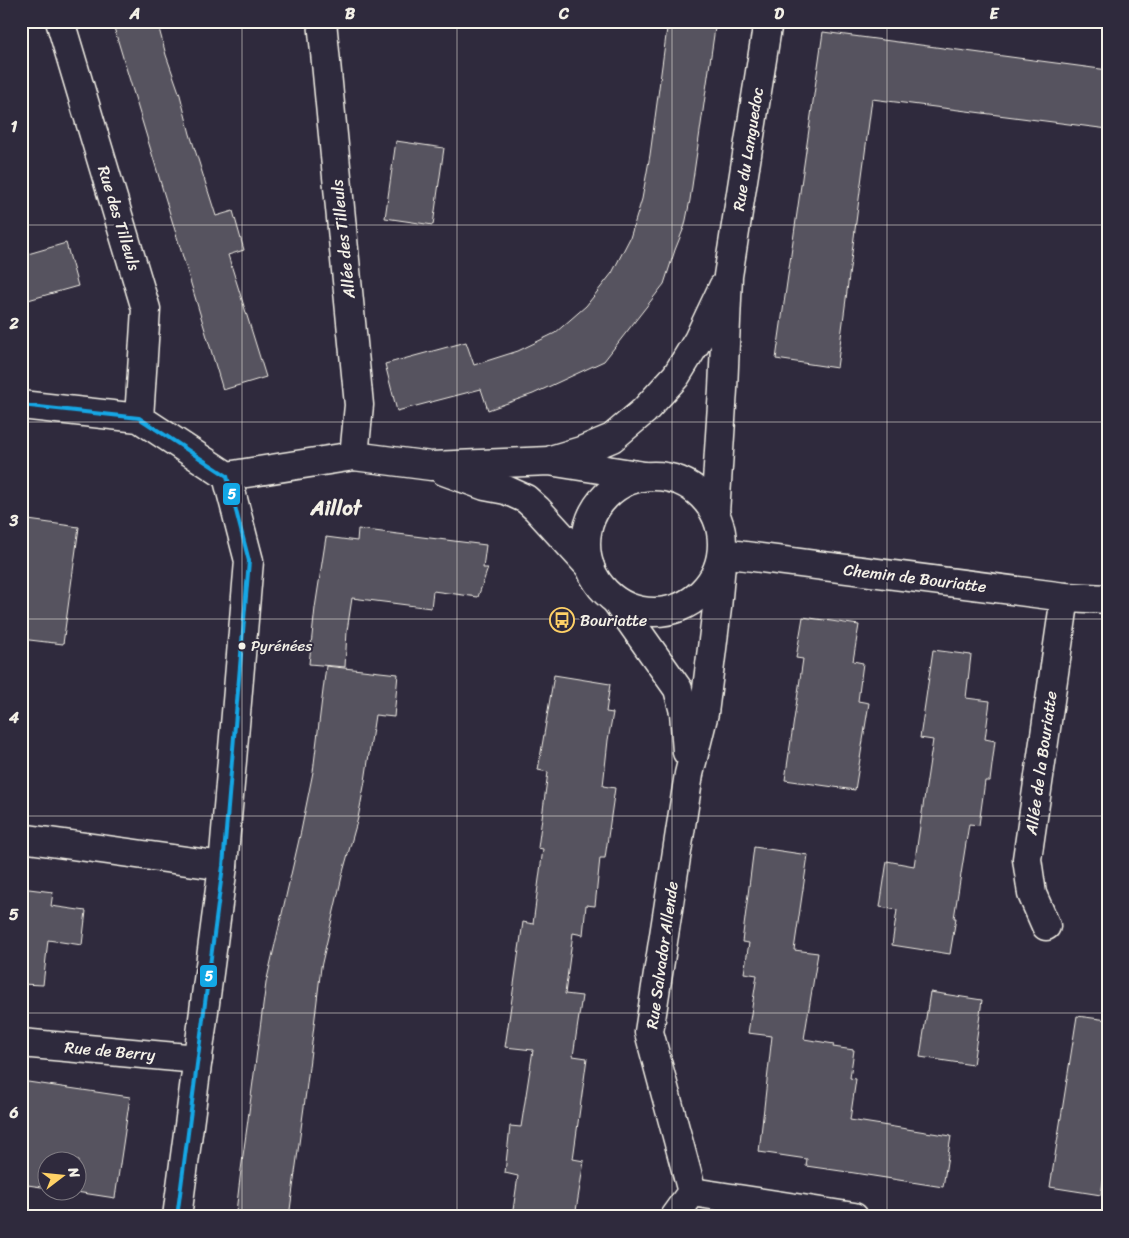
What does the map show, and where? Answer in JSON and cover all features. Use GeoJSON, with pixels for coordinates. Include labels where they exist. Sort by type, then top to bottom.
{"type":"FeatureCollection","features":[{"type":"Feature","properties":{"kind":"street","name":"Rue des Tilleuls"},"geometry":{"type":"LineString","coordinates":[[60,21],[146,309],[139,418]]}},
{"type":"Feature","properties":{"kind":"street","name":"Allée des Tilleuls"},"geometry":{"type":"LineString","coordinates":[[322,21],[359,405],[354,456]]}},
{"type":"Feature","properties":{"kind":"street","name":"Rue du Languedoc"},"geometry":{"type":"LineString","coordinates":[[715,514],[728,276],[768,21]]}},
{"type":"Feature","properties":{"kind":"street","name":"Rue du Languedoc"},"geometry":{"type":"LineString","coordinates":[[549,461],[581,451],[612,438],[644,411],[676,376],[698,340],[728,276]]}},
{"type":"Feature","properties":{"kind":"street"},"geometry":{"type":"LineString","coordinates":[[21,406],[139,418],[226,476],[249,561],[223,866],[177,1217]]}},
{"type":"Feature","properties":{"kind":"street"},"geometry":{"type":"LineString","coordinates":[[226,476],[354,456],[431,466],[549,461],[604,470],[644,476],[665,476],[686,483],[703,496],[715,514],[721,531],[722,553],[718,568],[711,581],[698,596],[678,608],[658,612],[642,611],[628,607],[616,600],[600,586],[590,567],[586,551],[586,533],[594,511],[604,470],[612,438]]}},
{"type":"Feature","properties":{"kind":"street"},"geometry":{"type":"LineString","coordinates":[[431,466],[486,486],[506,490],[526,500],[537,509],[590,567]]}},
{"type":"Feature","properties":{"kind":"street"},"geometry":{"type":"LineString","coordinates":[[594,511],[608,493],[625,482],[644,476]]}},
{"type":"Feature","properties":{"kind":"street","name":"Chemin de Bouriatte"},"geometry":{"type":"LineString","coordinates":[[722,553],[1065,597],[1108,600]]}},
{"type":"Feature","properties":{"kind":"street","name":"Rue Salvador Allende"},"geometry":{"type":"LineString","coordinates":[[692,1192],[649,1032],[689,774],[704,713],[718,608],[722,553]]}},
{"type":"Feature","properties":{"kind":"street","name":"Allée de la Bouriatte"},"geometry":{"type":"LineString","coordinates":[[1046,926],[1032,894],[1027,859],[1065,597]]}},
{"type":"Feature","properties":{"kind":"street","name":"Rue Salvador Allende"},"geometry":{"type":"LineString","coordinates":[[616,600],[678,689],[684,712],[689,774]]}},
{"type":"Feature","properties":{"kind":"street"},"geometry":{"type":"LineString","coordinates":[[21,838],[223,866]]}},
{"type":"Feature","properties":{"kind":"street","name":"Rue de Berry"},"geometry":{"type":"LineString","coordinates":[[21,1043],[198,1059]]}},
{"type":"Feature","properties":{"kind":"street"},"geometry":{"type":"LineString","coordinates":[[674,1217],[692,1192],[854,1217]]}},
{"type":"Feature","properties":{"kind":"building"},"geometry":{"type":"Polygon","coordinates":[[[112,21],[157,21],[216,216],[233,211],[244,250],[228,255],[266,377],[223,390],[112,21]]]}},
{"type":"Feature","properties":{"kind":"building"},"geometry":{"type":"Polygon","coordinates":[[[668,21],[716,21],[690,200],[685,225],[664,284],[604,361],[533,394],[488,410],[481,389],[397,411],[385,364],[466,342],[474,365],[518,351],[555,333],[586,306],[612,273],[630,238],[642,199],[650,155],[668,21]]]}},
{"type":"Feature","properties":{"kind":"building"},"geometry":{"type":"Polygon","coordinates":[[[823,32],[1108,70],[1108,129],[872,99],[837,368],[776,359],[823,32]]]}},
{"type":"Feature","properties":{"kind":"building"},"geometry":{"type":"Polygon","coordinates":[[[396,141],[444,148],[433,225],[385,218],[396,141]]]}},
{"type":"Feature","properties":{"kind":"building"},"geometry":{"type":"Polygon","coordinates":[[[66,243],[78,286],[21,302],[21,256],[66,243]]]}},
{"type":"Feature","properties":{"kind":"building"},"geometry":{"type":"Polygon","coordinates":[[[21,519],[79,527],[63,644],[21,639],[21,519]]]}},
{"type":"Feature","properties":{"kind":"building"},"geometry":{"type":"Polygon","coordinates":[[[358,529],[486,545],[483,568],[488,568],[478,597],[433,591],[431,608],[352,598],[347,631],[345,667],[309,664],[326,537],[357,541],[358,529]]]}},
{"type":"Feature","properties":{"kind":"building"},"geometry":{"type":"Polygon","coordinates":[[[803,617],[859,625],[853,661],[863,663],[858,701],[869,703],[855,790],[785,780],[803,659],[796,658],[803,617]]]}},
{"type":"Feature","properties":{"kind":"building"},"geometry":{"type":"Polygon","coordinates":[[[933,650],[971,655],[966,698],[990,701],[985,739],[995,741],[990,781],[985,781],[979,825],[969,824],[950,954],[892,945],[897,910],[880,907],[887,861],[914,866],[933,740],[920,738],[933,650]]]}},
{"type":"Feature","properties":{"kind":"building"},"geometry":{"type":"Polygon","coordinates":[[[326,666],[398,674],[394,717],[375,715],[358,818],[343,872],[321,967],[289,1217],[272,1217],[236,1212],[266,983],[313,772],[326,666]]]}},
{"type":"Feature","properties":{"kind":"building"},"geometry":{"type":"Polygon","coordinates":[[[554,675],[610,684],[606,712],[613,713],[603,786],[615,788],[605,858],[600,858],[595,906],[586,905],[583,935],[573,933],[565,994],[582,996],[573,1056],[587,1058],[573,1159],[584,1161],[575,1217],[512,1217],[518,1176],[505,1173],[510,1126],[521,1127],[533,1050],[505,1047],[523,922],[533,924],[543,849],[538,848],[548,772],[538,770],[554,675]]]}},
{"type":"Feature","properties":{"kind":"building"},"geometry":{"type":"Polygon","coordinates":[[[754,847],[808,855],[794,950],[818,953],[804,1039],[834,1044],[833,1047],[854,1050],[850,1078],[856,1079],[850,1120],[951,1136],[943,1187],[806,1166],[807,1159],[759,1152],[772,1036],[748,1033],[757,975],[744,973],[749,943],[742,942],[754,847]]]}},
{"type":"Feature","properties":{"kind":"building"},"geometry":{"type":"Polygon","coordinates":[[[21,888],[53,892],[51,906],[86,911],[82,945],[48,940],[43,985],[21,984],[21,888]]]}},
{"type":"Feature","properties":{"kind":"building"},"geometry":{"type":"Polygon","coordinates":[[[930,992],[982,1000],[973,1065],[920,1057],[930,992]]]}},
{"type":"Feature","properties":{"kind":"building"},"geometry":{"type":"Polygon","coordinates":[[[1077,1016],[1108,1020],[1108,1148],[1101,1195],[1050,1187],[1077,1016]]]}},
{"type":"Feature","properties":{"kind":"building"},"geometry":{"type":"Polygon","coordinates":[[[21,1081],[130,1097],[115,1198],[88,1194],[88,1150],[38,1150],[38,1187],[21,1184],[21,1081]]]}},
{"type":"Feature","properties":{"kind":"transit line","name":"5"},"geometry":{"type":"LineString","coordinates":[[21,405],[139,418],[227,476],[249,561],[223,866],[177,1217]]}},
{"type":"Feature","properties":{"kind":"place","name":"Bouriatte"},"geometry":{"type":"Point","coordinates":[562,620]}},
{"type":"Feature","properties":{"kind":"place","name":"Pyrénées"},"geometry":{"type":"Point","coordinates":[242,646]}},
{"type":"Feature","properties":{"kind":"district","name":"Aillot"},"geometry":{"type":"Point","coordinates":[336,508]}}]}
